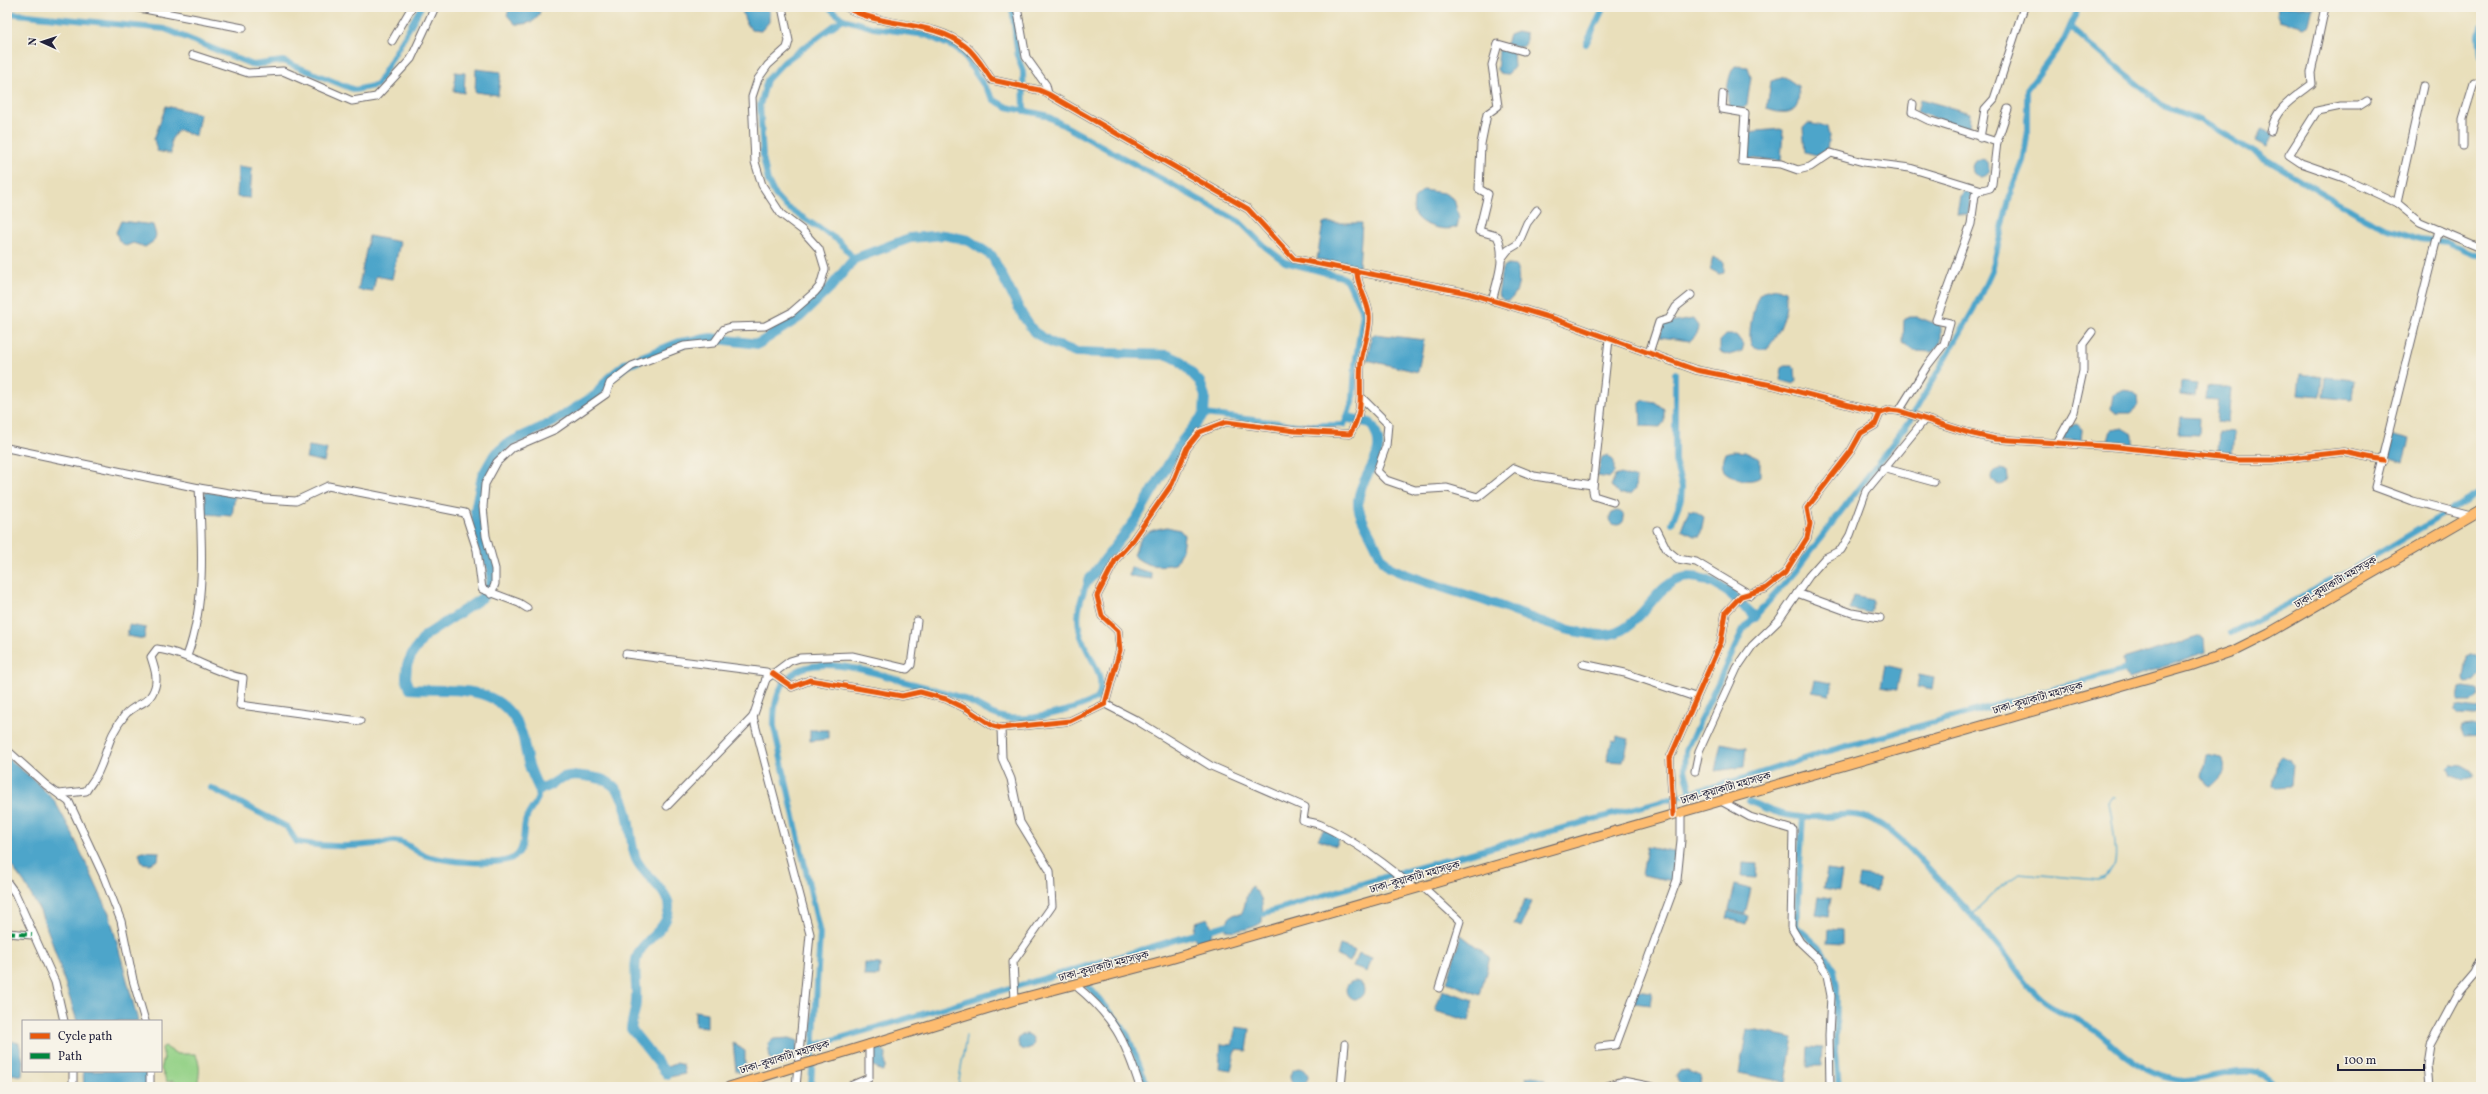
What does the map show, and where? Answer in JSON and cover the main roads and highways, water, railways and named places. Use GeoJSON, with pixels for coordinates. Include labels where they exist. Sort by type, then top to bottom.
{"type":"FeatureCollection","features":[{"type":"Feature","properties":{"kind":"main road","name":"ঢাকা-কুয়াকাটা মহাসড়ক"},"geometry":{"type":"LineString","coordinates":[[729,1087],[1015,1000],[1075,985],[1677,814],[2190,666],[2233,651],[2373,574],[2481,510]]}},
{"type":"Feature","properties":{"kind":"water"},"geometry":{"type":"Polygon","coordinates":[[[510,7],[540,7],[540,12],[536,19],[532,22],[515,24],[507,15],[510,7]]]}},
{"type":"Feature","properties":{"kind":"water"},"geometry":{"type":"Polygon","coordinates":[[[744,7],[769,7],[769,22],[761,31],[751,30],[745,20],[742,10],[744,7]]]}},
{"type":"Feature","properties":{"kind":"water"},"geometry":{"type":"Polygon","coordinates":[[[2278,7],[2313,7],[2309,24],[2304,27],[2279,20],[2277,15],[2278,7]]]}},
{"type":"Feature","properties":{"kind":"water"},"geometry":{"type":"Polygon","coordinates":[[[1517,32],[1526,34],[1526,43],[1523,47],[1506,44],[1509,35],[1517,32]]]}},
{"type":"Feature","properties":{"kind":"water"},"geometry":{"type":"Polygon","coordinates":[[[1506,49],[1513,52],[1514,67],[1508,74],[1502,74],[1497,70],[1499,50],[1506,49]]]}},
{"type":"Feature","properties":{"kind":"water"},"geometry":{"type":"Polygon","coordinates":[[[1735,66],[1748,67],[1751,77],[1747,104],[1744,108],[1731,108],[1729,104],[1727,93],[1728,86],[1730,74],[1735,66]]]}},
{"type":"Feature","properties":{"kind":"water"},"geometry":{"type":"Polygon","coordinates":[[[476,69],[501,72],[498,95],[475,92],[476,69]]]}},
{"type":"Feature","properties":{"kind":"water"},"geometry":{"type":"Polygon","coordinates":[[[455,72],[465,73],[464,93],[454,91],[455,72]]]}},
{"type":"Feature","properties":{"kind":"water"},"geometry":{"type":"Polygon","coordinates":[[[1785,77],[1798,86],[1799,95],[1796,107],[1788,112],[1767,109],[1771,81],[1785,77]]]}},
{"type":"Feature","properties":{"kind":"water"},"geometry":{"type":"Polygon","coordinates":[[[1920,99],[1970,113],[1969,130],[1917,112],[1920,99]]]}},
{"type":"Feature","properties":{"kind":"water"},"geometry":{"type":"Polygon","coordinates":[[[166,106],[200,114],[196,136],[178,130],[171,140],[171,154],[157,151],[154,139],[166,106]]]}},
{"type":"Feature","properties":{"kind":"water"},"geometry":{"type":"Polygon","coordinates":[[[1808,123],[1827,127],[1829,136],[1827,149],[1817,155],[1805,152],[1803,128],[1808,123]]]}},
{"type":"Feature","properties":{"kind":"water"},"geometry":{"type":"Polygon","coordinates":[[[2261,129],[2273,135],[2267,147],[2255,141],[2261,129]]]}},
{"type":"Feature","properties":{"kind":"water"},"geometry":{"type":"Polygon","coordinates":[[[1783,130],[1781,161],[1745,158],[1747,132],[1783,130]]]}},
{"type":"Feature","properties":{"kind":"water"},"geometry":{"type":"Polygon","coordinates":[[[1981,159],[1987,162],[1990,168],[1987,174],[1981,177],[1975,174],[1972,168],[1975,162],[1981,159]]]}},
{"type":"Feature","properties":{"kind":"water"},"geometry":{"type":"Polygon","coordinates":[[[238,166],[252,168],[250,198],[237,197],[238,166]]]}},
{"type":"Feature","properties":{"kind":"water"},"geometry":{"type":"Polygon","coordinates":[[[1423,190],[1444,193],[1454,199],[1459,218],[1457,227],[1447,229],[1434,227],[1418,219],[1415,215],[1413,207],[1414,199],[1423,190]]]}},
{"type":"Feature","properties":{"kind":"water"},"geometry":{"type":"Polygon","coordinates":[[[1964,191],[1972,193],[1968,215],[1957,213],[1960,196],[1964,191]]]}},
{"type":"Feature","properties":{"kind":"water"},"geometry":{"type":"Polygon","coordinates":[[[121,221],[153,225],[156,235],[154,241],[145,247],[133,243],[126,246],[119,241],[116,232],[121,221]]]}},
{"type":"Feature","properties":{"kind":"water"},"geometry":{"type":"Polygon","coordinates":[[[1323,223],[1362,223],[1359,268],[1317,259],[1323,223]]]}},
{"type":"Feature","properties":{"kind":"water"},"geometry":{"type":"Polygon","coordinates":[[[369,236],[400,242],[392,279],[376,276],[373,292],[358,290],[369,236]]]}},
{"type":"Feature","properties":{"kind":"water"},"geometry":{"type":"Polygon","coordinates":[[[1713,257],[1724,262],[1724,273],[1719,274],[1710,269],[1713,257]]]}},
{"type":"Feature","properties":{"kind":"water"},"geometry":{"type":"Polygon","coordinates":[[[1508,265],[1516,266],[1519,280],[1517,290],[1509,301],[1503,300],[1498,295],[1502,269],[1508,265]]]}},
{"type":"Feature","properties":{"kind":"water"},"geometry":{"type":"Polygon","coordinates":[[[1778,288],[1785,291],[1786,299],[1786,307],[1782,322],[1776,336],[1767,349],[1755,348],[1750,342],[1750,328],[1755,304],[1760,294],[1771,289],[1778,288]]]}},
{"type":"Feature","properties":{"kind":"water"},"geometry":{"type":"Polygon","coordinates":[[[1918,317],[1941,326],[1941,342],[1933,352],[1914,351],[1903,344],[1904,319],[1918,317]]]}},
{"type":"Feature","properties":{"kind":"water"},"geometry":{"type":"Polygon","coordinates":[[[1693,319],[1698,326],[1697,334],[1690,341],[1660,337],[1663,324],[1693,319]]]}},
{"type":"Feature","properties":{"kind":"water"},"geometry":{"type":"Polygon","coordinates":[[[1375,334],[1424,340],[1418,372],[1367,360],[1372,336],[1375,334]]]}},
{"type":"Feature","properties":{"kind":"water"},"geometry":{"type":"Polygon","coordinates":[[[1726,335],[1736,335],[1744,345],[1742,351],[1729,355],[1720,352],[1720,341],[1726,335]]]}},
{"type":"Feature","properties":{"kind":"water"},"geometry":{"type":"Polygon","coordinates":[[[1785,366],[1792,366],[1795,369],[1796,381],[1794,384],[1780,380],[1782,368],[1785,366]]]}},
{"type":"Feature","properties":{"kind":"water"},"geometry":{"type":"Polygon","coordinates":[[[2300,374],[2323,377],[2321,396],[2298,394],[2300,374]]]}},
{"type":"Feature","properties":{"kind":"water"},"geometry":{"type":"Polygon","coordinates":[[[2326,377],[2354,380],[2352,400],[2324,397],[2326,377]]]}},
{"type":"Feature","properties":{"kind":"water"},"geometry":{"type":"Polygon","coordinates":[[[2181,382],[2197,384],[2195,397],[2180,395],[2181,382]]]}},
{"type":"Feature","properties":{"kind":"water"},"geometry":{"type":"Polygon","coordinates":[[[2206,386],[2231,388],[2228,422],[2216,421],[2218,400],[2205,399],[2206,386]]]}},
{"type":"Feature","properties":{"kind":"water"},"geometry":{"type":"Polygon","coordinates":[[[2122,390],[2131,391],[2137,396],[2138,407],[2131,413],[2116,413],[2111,409],[2113,394],[2122,390]]]}},
{"type":"Feature","properties":{"kind":"water"},"geometry":{"type":"Polygon","coordinates":[[[1644,400],[1655,402],[1664,409],[1664,422],[1660,427],[1641,426],[1640,403],[1644,400]]]}},
{"type":"Feature","properties":{"kind":"water"},"geometry":{"type":"Polygon","coordinates":[[[2181,417],[2199,418],[2198,435],[2179,434],[2181,417]]]}},
{"type":"Feature","properties":{"kind":"water"},"geometry":{"type":"Polygon","coordinates":[[[2077,424],[2082,429],[2081,441],[2063,439],[2068,426],[2077,424]]]}},
{"type":"Feature","properties":{"kind":"water"},"geometry":{"type":"Polygon","coordinates":[[[2123,428],[2133,434],[2133,444],[2116,444],[2108,441],[2111,430],[2123,428]]]}},
{"type":"Feature","properties":{"kind":"water"},"geometry":{"type":"Polygon","coordinates":[[[2220,431],[2234,432],[2232,455],[2219,454],[2220,431]]]}},
{"type":"Feature","properties":{"kind":"water"},"geometry":{"type":"Polygon","coordinates":[[[2391,435],[2410,440],[2404,462],[2384,456],[2391,435]]]}},
{"type":"Feature","properties":{"kind":"water"},"geometry":{"type":"Polygon","coordinates":[[[309,446],[327,449],[324,462],[306,458],[309,446]]]}},
{"type":"Feature","properties":{"kind":"water"},"geometry":{"type":"Polygon","coordinates":[[[1733,451],[1745,452],[1760,459],[1760,477],[1751,480],[1742,480],[1724,471],[1722,464],[1726,453],[1733,451]]]}},
{"type":"Feature","properties":{"kind":"water"},"geometry":{"type":"Polygon","coordinates":[[[1608,455],[1614,461],[1614,473],[1609,478],[1597,476],[1602,457],[1608,455]]]}},
{"type":"Feature","properties":{"kind":"water"},"geometry":{"type":"Polygon","coordinates":[[[2000,469],[2007,474],[2008,477],[2003,484],[2000,485],[1993,480],[1992,477],[1997,470],[2000,469]]]}},
{"type":"Feature","properties":{"kind":"water"},"geometry":{"type":"Polygon","coordinates":[[[1621,474],[1636,479],[1635,489],[1631,494],[1619,494],[1611,486],[1615,476],[1621,474]]]}},
{"type":"Feature","properties":{"kind":"water"},"geometry":{"type":"Polygon","coordinates":[[[205,492],[235,495],[232,516],[205,514],[205,492]]]}},
{"type":"Feature","properties":{"kind":"water"},"geometry":{"type":"Polygon","coordinates":[[[1689,510],[1695,511],[1704,517],[1700,536],[1694,536],[1681,530],[1689,510]]]}},
{"type":"Feature","properties":{"kind":"water"},"geometry":{"type":"Polygon","coordinates":[[[1614,511],[1620,511],[1624,515],[1624,521],[1620,525],[1614,525],[1610,521],[1610,515],[1614,511]]]}},
{"type":"Feature","properties":{"kind":"water"},"geometry":{"type":"Polygon","coordinates":[[[1167,527],[1180,530],[1184,535],[1182,550],[1175,564],[1163,566],[1152,565],[1143,562],[1133,555],[1139,542],[1145,535],[1153,530],[1167,527]]]}},
{"type":"Feature","properties":{"kind":"water"},"geometry":{"type":"Polygon","coordinates":[[[1131,567],[1151,573],[1152,579],[1129,576],[1131,567]]]}},
{"type":"Feature","properties":{"kind":"water"},"geometry":{"type":"Polygon","coordinates":[[[1853,596],[1873,600],[1870,613],[1850,609],[1853,596]]]}},
{"type":"Feature","properties":{"kind":"water"},"geometry":{"type":"Polygon","coordinates":[[[129,625],[146,628],[144,639],[127,636],[129,625]]]}},
{"type":"Feature","properties":{"kind":"water"},"geometry":{"type":"Polygon","coordinates":[[[2201,636],[2205,639],[2206,653],[2129,678],[2125,675],[2123,660],[2201,636]]]}},
{"type":"Feature","properties":{"kind":"water"},"geometry":{"type":"Polygon","coordinates":[[[2471,654],[2481,657],[2481,671],[2473,681],[2466,682],[2463,679],[2466,656],[2471,654]]]}},
{"type":"Feature","properties":{"kind":"water"},"geometry":{"type":"Polygon","coordinates":[[[1885,665],[1901,669],[1897,689],[1881,686],[1885,665]]]}},
{"type":"Feature","properties":{"kind":"water"},"geometry":{"type":"Polygon","coordinates":[[[1919,675],[1934,678],[1932,690],[1917,687],[1919,675]]]}},
{"type":"Feature","properties":{"kind":"water"},"geometry":{"type":"Polygon","coordinates":[[[1815,680],[1832,683],[1829,695],[1812,692],[1815,680]]]}},
{"type":"Feature","properties":{"kind":"water"},"geometry":{"type":"Polygon","coordinates":[[[2464,687],[2477,689],[2478,697],[2472,701],[2460,701],[2458,698],[2460,688],[2464,687]]]}},
{"type":"Feature","properties":{"kind":"water"},"geometry":{"type":"Polygon","coordinates":[[[2457,705],[2479,708],[2481,713],[2476,716],[2458,715],[2454,711],[2457,705]]]}},
{"type":"Feature","properties":{"kind":"water"},"geometry":{"type":"Polygon","coordinates":[[[2473,725],[2481,729],[2481,736],[2464,737],[2461,729],[2462,726],[2473,725]]]}},
{"type":"Feature","properties":{"kind":"water"},"geometry":{"type":"Polygon","coordinates":[[[810,730],[828,730],[828,739],[810,741],[810,730]]]}},
{"type":"Feature","properties":{"kind":"water"},"geometry":{"type":"Polygon","coordinates":[[[1617,736],[1629,739],[1623,762],[1607,761],[1612,740],[1616,741],[1617,736]]]}},
{"type":"Feature","properties":{"kind":"water"},"geometry":{"type":"Polygon","coordinates":[[[1721,743],[1746,748],[1744,767],[1715,771],[1721,743]]]}},
{"type":"Feature","properties":{"kind":"water"},"geometry":{"type":"Polygon","coordinates":[[[2206,755],[2222,758],[2225,762],[2225,770],[2223,774],[2211,787],[2208,786],[2202,776],[2206,755]]]}},
{"type":"Feature","properties":{"kind":"water"},"geometry":{"type":"Polygon","coordinates":[[[2282,756],[2290,759],[2293,764],[2291,787],[2277,788],[2273,785],[2277,761],[2282,756]]]}},
{"type":"Feature","properties":{"kind":"water"},"geometry":{"type":"Polygon","coordinates":[[[7,758],[33,779],[54,800],[71,831],[109,913],[138,1020],[77,1020],[51,939],[40,911],[25,884],[7,860],[7,758]]]}},
{"type":"Feature","properties":{"kind":"water"},"geometry":{"type":"Polygon","coordinates":[[[2451,765],[2462,766],[2473,772],[2473,777],[2463,780],[2451,776],[2448,768],[2451,765]]]}},
{"type":"Feature","properties":{"kind":"water"},"geometry":{"type":"Polygon","coordinates":[[[1324,829],[1340,838],[1336,846],[1318,839],[1324,829]]]}},
{"type":"Feature","properties":{"kind":"water"},"geometry":{"type":"Polygon","coordinates":[[[1647,847],[1678,853],[1673,881],[1642,875],[1647,847]]]}},
{"type":"Feature","properties":{"kind":"water"},"geometry":{"type":"Polygon","coordinates":[[[142,851],[159,852],[158,860],[149,864],[142,863],[139,853],[142,851]]]}},
{"type":"Feature","properties":{"kind":"water"},"geometry":{"type":"Polygon","coordinates":[[[1743,863],[1757,864],[1756,878],[1742,877],[1743,863]]]}},
{"type":"Feature","properties":{"kind":"water"},"geometry":{"type":"Polygon","coordinates":[[[1827,870],[1842,872],[1839,891],[1824,888],[1827,870]]]}},
{"type":"Feature","properties":{"kind":"water"},"geometry":{"type":"Polygon","coordinates":[[[1859,875],[1879,878],[1877,892],[1857,889],[1859,875]]]}},
{"type":"Feature","properties":{"kind":"water"},"geometry":{"type":"Polygon","coordinates":[[[1735,885],[1751,889],[1745,914],[1729,910],[1735,885]]]}},
{"type":"Feature","properties":{"kind":"water"},"geometry":{"type":"Polygon","coordinates":[[[1251,887],[1258,893],[1262,902],[1262,922],[1245,929],[1235,931],[1226,930],[1229,918],[1235,914],[1241,914],[1247,893],[1251,887]]]}},
{"type":"Feature","properties":{"kind":"water"},"geometry":{"type":"Polygon","coordinates":[[[1819,896],[1831,898],[1828,916],[1816,914],[1819,896]]]}},
{"type":"Feature","properties":{"kind":"water"},"geometry":{"type":"Polygon","coordinates":[[[1525,899],[1532,902],[1521,927],[1514,924],[1525,899]]]}},
{"type":"Feature","properties":{"kind":"water"},"geometry":{"type":"Polygon","coordinates":[[[1728,911],[1748,916],[1746,924],[1726,918],[1728,911]]]}},
{"type":"Feature","properties":{"kind":"water"},"geometry":{"type":"Polygon","coordinates":[[[1208,918],[1211,925],[1210,937],[1207,944],[1199,945],[1194,934],[1196,922],[1208,918]]]}},
{"type":"Feature","properties":{"kind":"water"},"geometry":{"type":"Polygon","coordinates":[[[1829,929],[1842,930],[1842,944],[1828,943],[1829,929]]]}},
{"type":"Feature","properties":{"kind":"water"},"geometry":{"type":"Polygon","coordinates":[[[1461,935],[1490,957],[1480,995],[1447,982],[1461,935]]]}},
{"type":"Feature","properties":{"kind":"water"},"geometry":{"type":"Polygon","coordinates":[[[1340,945],[1354,950],[1350,962],[1337,956],[1340,945]]]}},
{"type":"Feature","properties":{"kind":"water"},"geometry":{"type":"Polygon","coordinates":[[[1358,953],[1372,958],[1367,972],[1353,967],[1358,953]]]}},
{"type":"Feature","properties":{"kind":"water"},"geometry":{"type":"Polygon","coordinates":[[[865,963],[880,964],[879,976],[864,976],[865,963]]]}},
{"type":"Feature","properties":{"kind":"water"},"geometry":{"type":"Polygon","coordinates":[[[1355,981],[1361,984],[1364,990],[1361,996],[1355,999],[1349,996],[1346,990],[1349,984],[1355,981]]]}},
{"type":"Feature","properties":{"kind":"water"},"geometry":{"type":"Polygon","coordinates":[[[1442,990],[1474,1000],[1469,1021],[1435,1011],[1442,990]]]}},
{"type":"Feature","properties":{"kind":"water"},"geometry":{"type":"Polygon","coordinates":[[[1636,990],[1652,992],[1650,1005],[1634,1003],[1636,990]]]}},
{"type":"Feature","properties":{"kind":"water"},"geometry":{"type":"Polygon","coordinates":[[[695,1011],[707,1013],[707,1027],[695,1026],[695,1011]]]}},
{"type":"Feature","properties":{"kind":"water"},"geometry":{"type":"Polygon","coordinates":[[[1236,1027],[1250,1029],[1247,1051],[1236,1050],[1231,1070],[1219,1068],[1221,1044],[1232,1045],[1236,1027]]]}},
{"type":"Feature","properties":{"kind":"water"},"geometry":{"type":"Polygon","coordinates":[[[1747,1029],[1793,1038],[1785,1082],[1739,1073],[1747,1029]]]}},
{"type":"Feature","properties":{"kind":"water"},"geometry":{"type":"Polygon","coordinates":[[[1023,1034],[1029,1034],[1034,1039],[1032,1048],[1029,1050],[1023,1050],[1018,1045],[1018,1039],[1023,1034]]]}},
{"type":"Feature","properties":{"kind":"water"},"geometry":{"type":"Polygon","coordinates":[[[790,1038],[798,1041],[796,1058],[793,1060],[772,1061],[770,1059],[768,1043],[774,1039],[790,1038]]]}},
{"type":"Feature","properties":{"kind":"water"},"geometry":{"type":"Polygon","coordinates":[[[7,1040],[19,1043],[22,1056],[22,1076],[7,1073],[7,1040]]]}},
{"type":"Feature","properties":{"kind":"water"},"geometry":{"type":"Polygon","coordinates":[[[733,1043],[745,1051],[745,1065],[740,1073],[736,1071],[733,1043]]]}},
{"type":"Feature","properties":{"kind":"water"},"geometry":{"type":"Polygon","coordinates":[[[881,1047],[886,1054],[885,1069],[882,1071],[873,1067],[873,1051],[881,1047]]]}},
{"type":"Feature","properties":{"kind":"water"},"geometry":{"type":"Polygon","coordinates":[[[1808,1047],[1823,1048],[1822,1066],[1807,1066],[1808,1047]]]}},
{"type":"Feature","properties":{"kind":"water"},"geometry":{"type":"Polygon","coordinates":[[[677,1063],[683,1065],[685,1074],[669,1077],[667,1067],[677,1063]]]}},
{"type":"Feature","properties":{"kind":"water"},"geometry":{"type":"Polygon","coordinates":[[[1299,1068],[1303,1069],[1307,1073],[1307,1081],[1303,1085],[1299,1086],[1295,1085],[1291,1081],[1290,1077],[1291,1073],[1295,1069],[1299,1068]]]}},
{"type":"Feature","properties":{"kind":"water"},"geometry":{"type":"Polygon","coordinates":[[[1687,1070],[1701,1075],[1700,1086],[1680,1085],[1676,1076],[1680,1071],[1687,1070]]]}},
{"type":"Feature","properties":{"kind":"water"},"geometry":{"type":"Polygon","coordinates":[[[83,1072],[146,1072],[147,1087],[84,1087],[83,1072]]]}},
{"type":"Feature","properties":{"kind":"water"},"geometry":{"type":"Polygon","coordinates":[[[1533,1076],[1545,1078],[1545,1087],[1529,1087],[1526,1077],[1533,1076]]]}},
{"type":"Feature","properties":{"kind":"waterway"},"geometry":{"type":"LineString","coordinates":[[7,13],[165,29],[253,65],[283,61],[355,90],[377,85],[421,7]]}},
{"type":"Feature","properties":{"kind":"waterway"},"geometry":{"type":"LineString","coordinates":[[828,7],[843,19]]}},
{"type":"Feature","properties":{"kind":"waterway"},"geometry":{"type":"LineString","coordinates":[[1012,7],[1018,58],[1023,71],[1024,111]]}},
{"type":"Feature","properties":{"kind":"waterway"},"geometry":{"type":"LineString","coordinates":[[1586,44],[1604,7]]}},
{"type":"Feature","properties":{"kind":"waterway"},"geometry":{"type":"LineString","coordinates":[[1691,794],[1685,769],[1686,750],[1743,630],[1795,572],[1908,423],[1974,309],[1992,270],[2011,191],[2023,161],[2027,137],[2027,90],[2064,40],[2079,7]]}},
{"type":"Feature","properties":{"kind":"waterway"},"geometry":{"type":"LineString","coordinates":[[854,259],[839,241],[785,206],[775,195],[768,181],[763,157],[760,105],[767,80],[784,62],[843,19],[874,28],[926,35],[955,48],[963,55],[994,100],[1007,107],[1045,115],[1240,222],[1264,246],[1285,262],[1342,277],[1348,282],[1363,313],[1355,365],[1353,400],[1344,425],[1296,425],[1204,414]]}},
{"type":"Feature","properties":{"kind":"waterway"},"geometry":{"type":"LineString","coordinates":[[2070,27],[2163,106],[2200,120],[2358,214],[2388,229],[2420,239],[2446,242],[2481,256]]}},
{"type":"Feature","properties":{"kind":"waterway"},"geometry":{"type":"LineString","coordinates":[[2481,27],[2479,35],[2481,57]]}},
{"type":"Feature","properties":{"kind":"waterway"},"geometry":{"type":"LineString","coordinates":[[667,1074],[631,1029],[636,1004],[636,960],[643,946],[659,929],[668,916],[668,901],[665,895],[639,865],[636,859],[624,802],[619,792],[612,784],[601,779],[576,775],[561,778],[547,787],[539,789],[529,766],[522,734],[513,717],[503,705],[490,697],[476,693],[410,689],[406,678],[407,665],[412,654],[425,636],[482,598],[491,584],[492,568],[482,547],[475,511],[482,476],[494,455],[508,443],[553,422],[596,395],[608,379],[625,365],[680,343],[711,338],[758,344],[800,317],[830,288],[854,259],[910,238],[944,235],[968,240],[992,256],[1023,316],[1034,332],[1051,343],[1076,352],[1168,355],[1179,360],[1200,382],[1205,396],[1204,414],[1182,441],[1136,519],[1088,581]]}},
{"type":"Feature","properties":{"kind":"waterway"},"geometry":{"type":"LineString","coordinates":[[1672,523],[1681,499],[1682,487],[1675,461],[1675,373]]}},
{"type":"Feature","properties":{"kind":"waterway"},"geometry":{"type":"LineString","coordinates":[[1349,418],[1370,423],[1376,434],[1378,444],[1377,454],[1360,492],[1358,508],[1380,556],[1391,568],[1425,582],[1483,600],[1541,622],[1571,631],[1602,635],[1619,632],[1633,622],[1669,584],[1683,578],[1701,578],[1723,589],[1755,617]]}},
{"type":"Feature","properties":{"kind":"waterway"},"geometry":{"type":"LineString","coordinates":[[2231,633],[2346,573],[2481,492]]}},
{"type":"Feature","properties":{"kind":"waterway"},"geometry":{"type":"LineString","coordinates":[[811,1087],[820,934],[774,727],[776,699],[785,681],[799,670],[817,665],[837,666],[859,669],[935,689],[951,694],[1002,717],[1037,717],[1078,707],[1098,698],[1100,690],[1099,675],[1080,634],[1078,618],[1082,596],[1088,581]]}},
{"type":"Feature","properties":{"kind":"waterway"},"geometry":{"type":"LineString","coordinates":[[1255,916],[1384,877],[1738,780],[1829,751],[2131,668]]}},
{"type":"Feature","properties":{"kind":"waterway"},"geometry":{"type":"LineString","coordinates":[[211,788],[287,827],[297,842],[326,846],[357,846],[398,841],[424,855],[473,862],[501,861],[511,859],[518,854],[522,846],[526,819],[536,803],[539,789]]}},
{"type":"Feature","properties":{"kind":"waterway"},"geometry":{"type":"LineString","coordinates":[[1972,915],[2007,881],[2019,873],[2098,880],[2108,875],[2113,869],[2116,856],[2109,801],[2112,797],[2115,797]]}},
{"type":"Feature","properties":{"kind":"waterway"},"geometry":{"type":"LineString","coordinates":[[1749,801],[1769,810],[1790,816],[1813,817],[1857,815],[1866,817],[1883,826],[1906,844],[1960,902],[1995,942],[2030,987],[2041,998],[2048,1004],[2094,1029],[2123,1054],[2144,1068],[2168,1078],[2184,1081],[2232,1073],[2257,1073],[2267,1078],[2273,1087]]}},
{"type":"Feature","properties":{"kind":"waterway"},"geometry":{"type":"LineString","coordinates":[[1803,817],[1796,926],[1819,947],[1834,970],[1837,986],[1836,1053],[1839,1087]]}},
{"type":"Feature","properties":{"kind":"waterway"},"geometry":{"type":"LineString","coordinates":[[813,1046],[1233,923]]}},
{"type":"Feature","properties":{"kind":"waterway"},"geometry":{"type":"LineString","coordinates":[[1088,986],[1120,1023],[1128,1036],[1148,1087]]}},
{"type":"Feature","properties":{"kind":"waterway"},"geometry":{"type":"LineString","coordinates":[[958,1087],[966,1036]]}}]}
